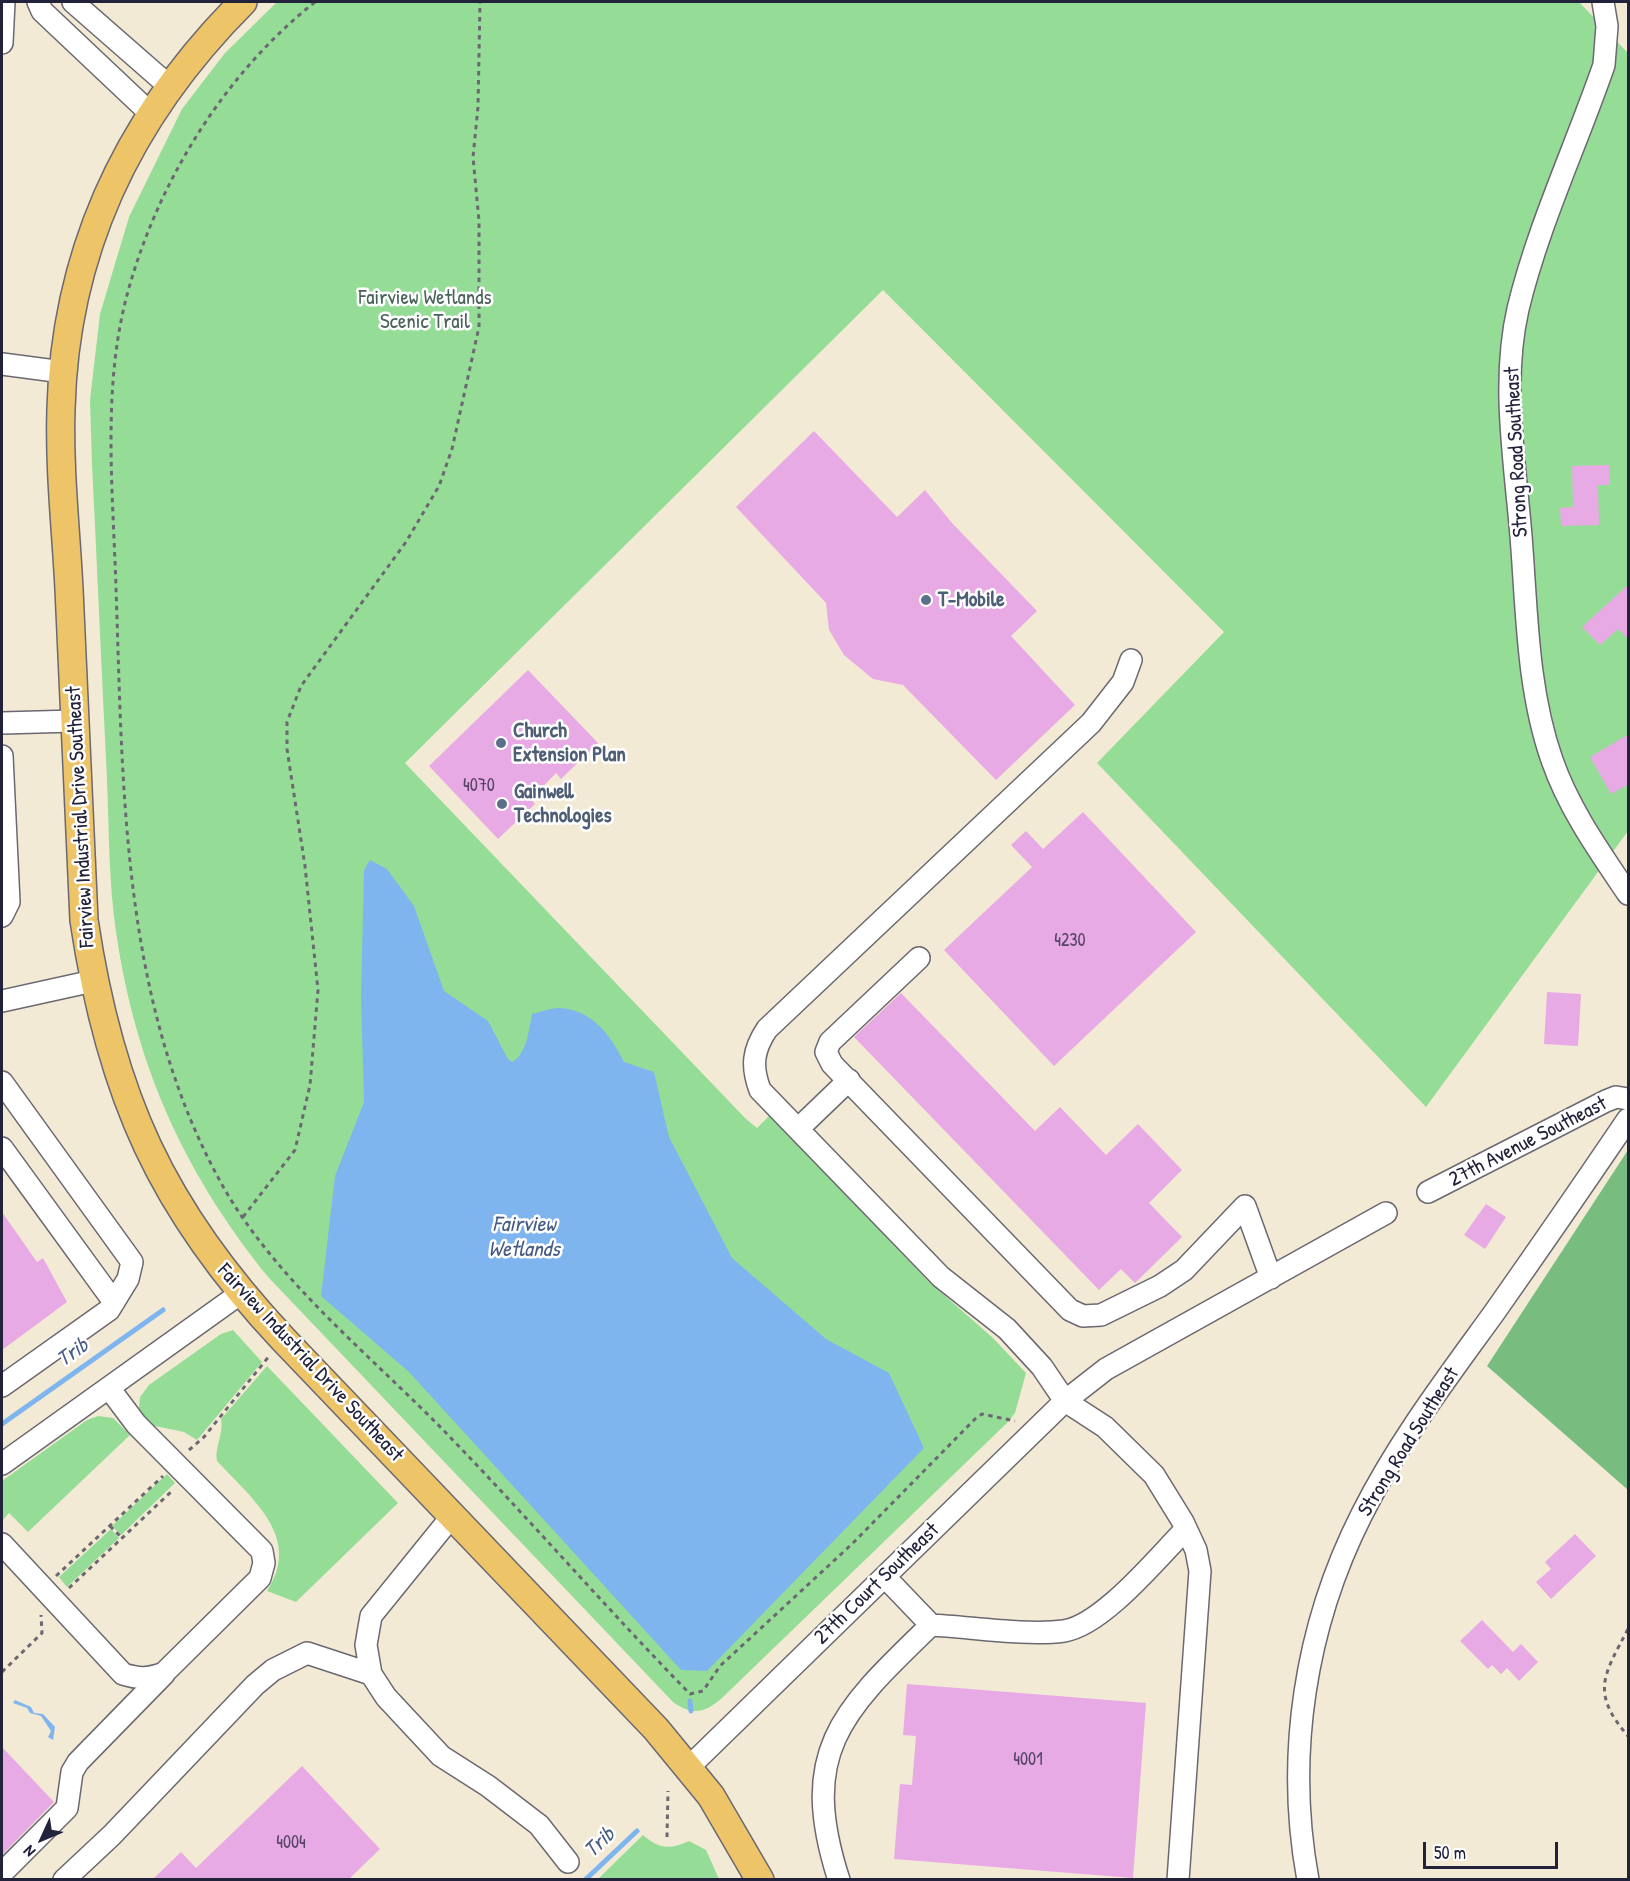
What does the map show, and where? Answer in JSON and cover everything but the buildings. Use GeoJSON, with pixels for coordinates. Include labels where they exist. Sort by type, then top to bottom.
{"type":"FeatureCollection","features":[{"type":"Feature","properties":{"kind":"main road","name":"Fairview Industrial Drive Southeast"},"geometry":{"type":"LineString","coordinates":[[243,2],[189,59],[150,113],[116,173],[87,248],[69,322],[63,372],[61,411],[84,920],[93,981],[116,1071],[145,1145],[204,1246],[241,1293],[656,1729],[711,1796],[760,1880]]}},
{"type":"Feature","properties":{"kind":"street"},"geometry":{"type":"LineString","coordinates":[[2,44],[4,2]]}},
{"type":"Feature","properties":{"kind":"street"},"geometry":{"type":"LineString","coordinates":[[38,2],[42,11],[150,113]]}},
{"type":"Feature","properties":{"kind":"street"},"geometry":{"type":"LineString","coordinates":[[73,2],[169,86]]}},
{"type":"Feature","properties":{"kind":"street","name":"Strong Road Southeast"},"geometry":{"type":"LineString","coordinates":[[1602,2],[1607,26],[1604,65],[1525,285],[1515,329],[1510,389],[1526,614],[1542,730],[1572,806],[1601,855],[1629,894]]}},
{"type":"Feature","properties":{"kind":"street"},"geometry":{"type":"LineString","coordinates":[[2,364],[63,372]]}},
{"type":"Feature","properties":{"kind":"street"},"geometry":{"type":"LineString","coordinates":[[1131,660],[1123,682],[1091,723],[767,1029],[754,1056],[754,1073],[760,1090],[941,1277],[1007,1329],[1042,1367],[1065,1401],[1105,1426],[1154,1475],[1171,1498],[1196,1550],[1200,1571],[1178,1880]]}},
{"type":"Feature","properties":{"kind":"street"},"geometry":{"type":"LineString","coordinates":[[2,723],[75,721]]}},
{"type":"Feature","properties":{"kind":"street"},"geometry":{"type":"LineString","coordinates":[[2,756],[9,902],[2,916]]}},
{"type":"Feature","properties":{"kind":"street"},"geometry":{"type":"LineString","coordinates":[[918,958],[830,1042],[826,1052],[832,1064],[1062,1301],[1083,1316],[1101,1315],[1160,1286],[1184,1270],[1245,1206],[1271,1278]]}},
{"type":"Feature","properties":{"kind":"street"},"geometry":{"type":"LineString","coordinates":[[2,1001],[93,981]]}},
{"type":"Feature","properties":{"kind":"street"},"geometry":{"type":"LineString","coordinates":[[798,1129],[849,1080]]}},
{"type":"Feature","properties":{"kind":"street"},"geometry":{"type":"LineString","coordinates":[[2,1082],[132,1262],[128,1279],[109,1310],[2,1386]]}},
{"type":"Feature","properties":{"kind":"street","name":"27th Avenue Southeast"},"geometry":{"type":"LineString","coordinates":[[1428,1192],[1606,1101],[1616,1097],[1629,1099]]}},
{"type":"Feature","properties":{"kind":"street","name":"Strong Road Southeast"},"geometry":{"type":"LineString","coordinates":[[1308,1880],[1298,1795],[1303,1696],[1318,1629],[1350,1540],[1397,1452],[1629,1119]]}},
{"type":"Feature","properties":{"kind":"street"},"geometry":{"type":"LineString","coordinates":[[2,1148],[114,1302]]}},
{"type":"Feature","properties":{"kind":"street","name":"27th Court Southeast"},"geometry":{"type":"LineString","coordinates":[[689,1767],[1065,1401],[1106,1368],[1386,1213]]}},
{"type":"Feature","properties":{"kind":"street"},"geometry":{"type":"LineString","coordinates":[[2,1464],[241,1293]]}},
{"type":"Feature","properties":{"kind":"street"},"geometry":{"type":"LineString","coordinates":[[2,1873],[67,1808],[72,1772],[78,1762],[249,1590],[260,1578],[264,1563],[262,1551],[136,1424],[110,1388]]}},
{"type":"Feature","properties":{"kind":"street"},"geometry":{"type":"LineString","coordinates":[[452,1516],[371,1616],[366,1645],[371,1674],[386,1697],[441,1756],[488,1786],[539,1825],[567,1862]]}},
{"type":"Feature","properties":{"kind":"street"},"geometry":{"type":"LineString","coordinates":[[885,1577],[931,1625],[1043,1632],[1066,1630],[1088,1622],[1115,1601],[1186,1529]]}},
{"type":"Feature","properties":{"kind":"street"},"geometry":{"type":"LineString","coordinates":[[2,1544],[123,1674],[148,1679],[164,1673]]}},
{"type":"Feature","properties":{"kind":"street"},"geometry":{"type":"LineString","coordinates":[[839,1880],[828,1846],[822,1807],[825,1770],[833,1740],[849,1711],[868,1687],[931,1625]]}},
{"type":"Feature","properties":{"kind":"street"},"geometry":{"type":"LineString","coordinates":[[64,1880],[112,1834],[255,1685],[273,1671],[307,1653],[371,1674]]}},
{"type":"Feature","properties":{"kind":"path"},"geometry":{"type":"LineString","coordinates":[[315,2],[268,44],[219,104],[162,199],[141,250],[120,326],[111,416],[121,755],[140,944],[163,1044],[175,1081],[220,1180],[256,1238],[303,1290],[449,1436],[690,1695],[704,1691],[720,1666],[852,1544],[975,1419],[982,1414],[1039,1426]]}},
{"type":"Feature","properties":{"kind":"path"},"geometry":{"type":"LineString","coordinates":[[243,1217],[295,1150],[310,1085],[318,990],[306,878],[287,749],[286,732],[291,705],[319,658],[406,542],[439,486],[452,449],[473,358],[479,327],[481,277],[473,157],[478,107],[480,2]]}},
{"type":"Feature","properties":{"kind":"path"},"geometry":{"type":"LineString","coordinates":[[178,1486],[68,1589],[56,1576],[204,1437],[283,1339]]}},
{"type":"Feature","properties":{"kind":"path"},"geometry":{"type":"LineString","coordinates":[[110,1526],[122,1538]]}},
{"type":"Feature","properties":{"kind":"path"},"geometry":{"type":"LineString","coordinates":[[2,1672],[38,1638],[43,1629],[41,1615],[55,1601]]}},
{"type":"Feature","properties":{"kind":"path"},"geometry":{"type":"LineString","coordinates":[[1629,1629],[1607,1669],[1603,1693],[1610,1715],[1629,1736]]}},
{"type":"Feature","properties":{"kind":"path"},"geometry":{"type":"LineString","coordinates":[[667,1837],[668,1791]]}},
{"type":"Feature","properties":{"kind":"green space","name":"Fairview Wetlands Scenic Trail"},"geometry":{"type":"Polygon","coordinates":[[[277,2],[1579,2],[1628,53],[1628,831],[1426,1107],[1097,763],[1224,632],[883,290],[405,763],[746,1119],[757,1128],[770,1115],[927,1280],[993,1338],[1026,1373],[1015,1413],[1008,1422],[722,1698],[704,1710],[692,1711],[673,1702],[269,1278],[210,1195],[186,1152],[147,1064],[133,1017],[114,917],[110,858],[90,400],[100,314],[129,217],[182,109],[225,53],[277,2]]]}},
{"type":"Feature","properties":{"kind":"green space"},"geometry":{"type":"Polygon","coordinates":[[[1628,1150],[1628,1490],[1487,1366],[1628,1150]]]}},
{"type":"Feature","properties":{"kind":"green space"},"geometry":{"type":"Polygon","coordinates":[[[233,1330],[262,1362],[197,1440],[184,1432],[150,1425],[139,1408],[140,1397],[149,1385],[221,1334],[233,1330]]]}},
{"type":"Feature","properties":{"kind":"green space"},"geometry":{"type":"Polygon","coordinates":[[[267,1366],[398,1503],[296,1602],[267,1591],[277,1571],[279,1553],[276,1536],[257,1504],[217,1461],[216,1456],[221,1419],[267,1366]]]}},
{"type":"Feature","properties":{"kind":"green space"},"geometry":{"type":"Polygon","coordinates":[[[98,1416],[113,1418],[130,1435],[28,1532],[9,1513],[2,1521],[2,1481],[87,1420],[98,1416]]]}},
{"type":"Feature","properties":{"kind":"green space"},"geometry":{"type":"Polygon","coordinates":[[[167,1474],[175,1483],[121,1535],[112,1526],[167,1474]]]}},
{"type":"Feature","properties":{"kind":"green space"},"geometry":{"type":"Polygon","coordinates":[[[111,1529],[119,1538],[67,1587],[59,1577],[111,1529]]]}},
{"type":"Feature","properties":{"kind":"green space"},"geometry":{"type":"Polygon","coordinates":[[[643,1835],[665,1847],[689,1841],[706,1850],[719,1879],[598,1879],[643,1835]]]}},
{"type":"Feature","properties":{"kind":"water","name":"Fairview Wetlands"},"geometry":{"type":"Polygon","coordinates":[[[370,860],[387,869],[414,906],[444,991],[488,1021],[508,1059],[512,1062],[524,1047],[532,1014],[559,1008],[581,1013],[591,1019],[613,1043],[624,1062],[654,1072],[669,1137],[732,1258],[826,1339],[889,1373],[924,1448],[707,1671],[681,1670],[409,1372],[321,1296],[335,1176],[364,1102],[361,997],[364,870],[370,860]]]}},
{"type":"Feature","properties":{"kind":"water"},"geometry":{"type":"Polygon","coordinates":[[[15,1700],[31,1707],[34,1713],[43,1714],[55,1727],[53,1740],[48,1737],[51,1731],[41,1716],[30,1713],[27,1708],[13,1703],[15,1700]]]}},
{"type":"Feature","properties":{"kind":"waterway","name":"Trib"},"geometry":{"type":"LineString","coordinates":[[2,1424],[163,1310]]}},
{"type":"Feature","properties":{"kind":"waterway","name":"Trib"},"geometry":{"type":"LineString","coordinates":[[690,1701],[691,1711]]}},
{"type":"Feature","properties":{"kind":"waterway","name":"Trib"},"geometry":{"type":"LineString","coordinates":[[585,1880],[637,1831]]}},
{"type":"Feature","properties":{"kind":"place","name":"T-Mobile"},"geometry":{"type":"Point","coordinates":[926,600]}},
{"type":"Feature","properties":{"kind":"place","name":"Church Extension Plan"},"geometry":{"type":"Point","coordinates":[501,743]}},
{"type":"Feature","properties":{"kind":"place","name":"Gainwell Technologies"},"geometry":{"type":"Point","coordinates":[502,804]}}]}
